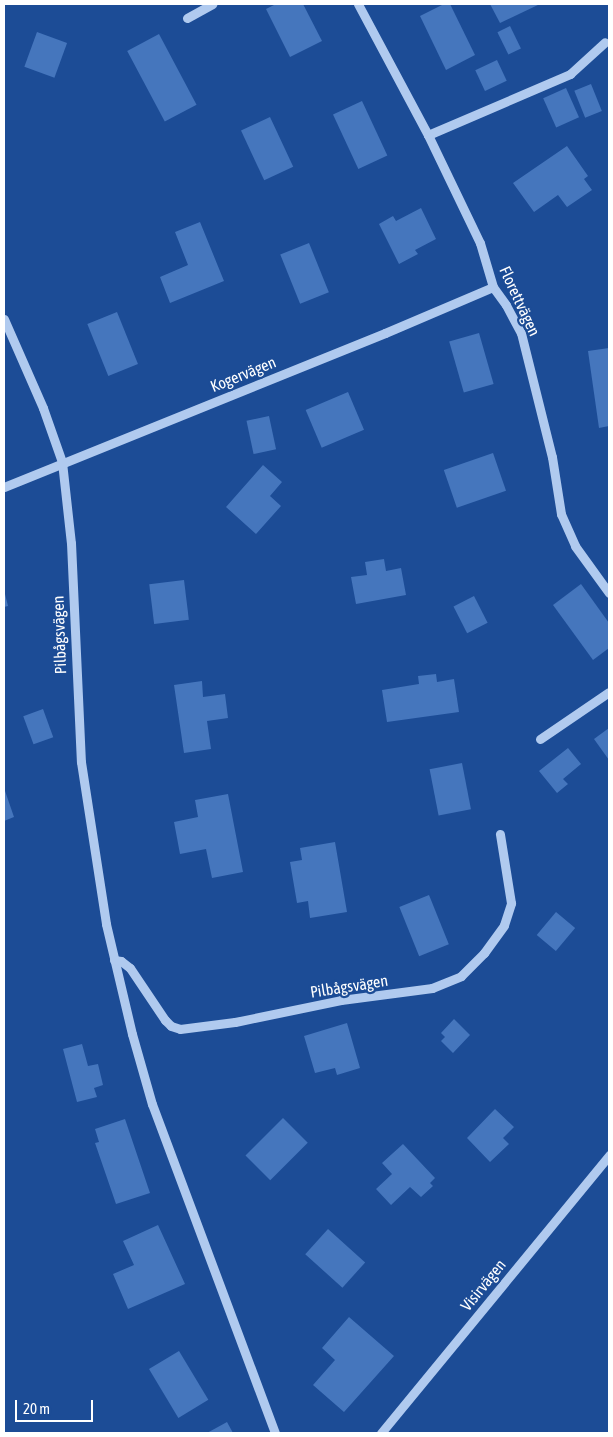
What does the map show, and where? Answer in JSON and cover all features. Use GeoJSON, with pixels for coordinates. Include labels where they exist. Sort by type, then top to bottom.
{"type":"FeatureCollection","features":[{"type":"Feature","properties":{"kind":"street"},"geometry":{"type":"LineString","coordinates":[[188,18],[212,4]]}},
{"type":"Feature","properties":{"kind":"street","name":"Florettvägen"},"geometry":{"type":"LineString","coordinates":[[358,4],[428,135],[480,243],[493,287],[506,305],[521,333],[552,457],[561,514],[575,546],[609,593]]}},
{"type":"Feature","properties":{"kind":"street"},"geometry":{"type":"LineString","coordinates":[[428,135],[570,74],[605,42]]}},
{"type":"Feature","properties":{"kind":"street","name":"Kogervägen"},"geometry":{"type":"LineString","coordinates":[[4,487],[385,333],[493,287]]}},
{"type":"Feature","properties":{"kind":"street","name":"Pilbågsvägen"},"geometry":{"type":"LineString","coordinates":[[4,319],[43,408],[62,462],[70,525],[81,762],[106,924],[114,960],[152,1104],[275,1433]]}},
{"type":"Feature","properties":{"kind":"street"},"geometry":{"type":"LineString","coordinates":[[540,739],[609,692]]}},
{"type":"Feature","properties":{"kind":"street","name":"Pilbågsvägen"},"geometry":{"type":"LineString","coordinates":[[114,960],[121,961],[130,968],[165,1020],[171,1026],[180,1029],[235,1022],[341,1000],[432,988],[460,976],[484,953],[504,925],[511,903],[500,834]]}},
{"type":"Feature","properties":{"kind":"street","name":"Visirvägen"},"geometry":{"type":"LineString","coordinates":[[381,1433],[609,1155]]}},
{"type":"Feature","properties":{"kind":"building"},"geometry":{"type":"Polygon","coordinates":[[[276,4],[303,4],[322,41],[290,57],[266,9],[276,4]]]}},
{"type":"Feature","properties":{"kind":"building"},"geometry":{"type":"Polygon","coordinates":[[[444,4],[450,4],[475,55],[446,70],[420,16],[444,4]]]}},
{"type":"Feature","properties":{"kind":"building"},"geometry":{"type":"Polygon","coordinates":[[[490,4],[540,4],[500,23],[490,4]]]}},
{"type":"Feature","properties":{"kind":"building"},"geometry":{"type":"Polygon","coordinates":[[[510,26],[521,48],[508,55],[497,32],[510,26]]]}},
{"type":"Feature","properties":{"kind":"building"},"geometry":{"type":"Polygon","coordinates":[[[37,32],[67,43],[54,78],[24,67],[37,32]]]}},
{"type":"Feature","properties":{"kind":"building"},"geometry":{"type":"Polygon","coordinates":[[[159,34],[197,105],[165,122],[127,51],[159,34]]]}},
{"type":"Feature","properties":{"kind":"building"},"geometry":{"type":"Polygon","coordinates":[[[497,60],[507,81],[485,91],[475,70],[497,60]]]}},
{"type":"Feature","properties":{"kind":"building"},"geometry":{"type":"Polygon","coordinates":[[[591,84],[602,111],[585,118],[574,91],[591,84]]]}},
{"type":"Feature","properties":{"kind":"building"},"geometry":{"type":"Polygon","coordinates":[[[566,88],[579,117],[556,127],[543,98],[566,88]]]}},
{"type":"Feature","properties":{"kind":"building"},"geometry":{"type":"Polygon","coordinates":[[[362,101],[387,155],[358,169],[333,115],[362,101]]]}},
{"type":"Feature","properties":{"kind":"building"},"geometry":{"type":"Polygon","coordinates":[[[270,117],[293,167],[264,180],[241,131],[270,117]]]}},
{"type":"Feature","properties":{"kind":"building"},"geometry":{"type":"Polygon","coordinates":[[[567,146],[588,176],[584,179],[592,190],[567,207],[558,195],[534,212],[513,183],[567,146]]]}},
{"type":"Feature","properties":{"kind":"building"},"geometry":{"type":"Polygon","coordinates":[[[421,208],[436,239],[415,250],[418,254],[399,264],[379,224],[393,216],[396,221],[421,208]]]}},
{"type":"Feature","properties":{"kind":"building"},"geometry":{"type":"Polygon","coordinates":[[[200,222],[224,281],[170,303],[160,277],[188,265],[175,232],[200,222]]]}},
{"type":"Feature","properties":{"kind":"building"},"geometry":{"type":"Polygon","coordinates":[[[309,243],[329,292],[300,304],[280,255],[309,243]]]}},
{"type":"Feature","properties":{"kind":"building"},"geometry":{"type":"Polygon","coordinates":[[[117,312],[138,364],[108,376],[87,324],[117,312]]]}},
{"type":"Feature","properties":{"kind":"building"},"geometry":{"type":"Polygon","coordinates":[[[479,333],[494,384],[464,392],[449,342],[479,333]]]}},
{"type":"Feature","properties":{"kind":"building"},"geometry":{"type":"Polygon","coordinates":[[[609,348],[609,426],[599,428],[588,351],[609,348]]]}},
{"type":"Feature","properties":{"kind":"building"},"geometry":{"type":"Polygon","coordinates":[[[348,392],[364,430],[322,448],[306,410],[348,392]]]}},
{"type":"Feature","properties":{"kind":"building"},"geometry":{"type":"Polygon","coordinates":[[[269,416],[276,449],[254,454],[247,421],[269,416]]]}},
{"type":"Feature","properties":{"kind":"building"},"geometry":{"type":"Polygon","coordinates":[[[493,453],[506,491],[457,508],[444,470],[493,453]]]}},
{"type":"Feature","properties":{"kind":"building"},"geometry":{"type":"Polygon","coordinates":[[[263,465],[282,482],[270,496],[281,506],[256,534],[226,507],[263,465]]]}},
{"type":"Feature","properties":{"kind":"building"},"geometry":{"type":"Polygon","coordinates":[[[384,559],[386,571],[401,568],[406,595],[356,604],[351,577],[367,575],[365,562],[384,559]]]}},
{"type":"Feature","properties":{"kind":"building"},"geometry":{"type":"Polygon","coordinates":[[[184,580],[189,620],[154,624],[149,584],[184,580]]]}},
{"type":"Feature","properties":{"kind":"building"},"geometry":{"type":"Polygon","coordinates":[[[581,584],[609,623],[609,648],[593,660],[553,605],[581,584]]]}},
{"type":"Feature","properties":{"kind":"building"},"geometry":{"type":"Polygon","coordinates":[[[4,590],[8,606],[4,607],[4,590]]]}},
{"type":"Feature","properties":{"kind":"building"},"geometry":{"type":"Polygon","coordinates":[[[474,596],[488,623],[467,633],[454,606],[474,596]]]}},
{"type":"Feature","properties":{"kind":"building"},"geometry":{"type":"Polygon","coordinates":[[[436,674],[437,682],[454,679],[459,712],[387,722],[382,690],[419,684],[418,676],[436,674]]]}},
{"type":"Feature","properties":{"kind":"building"},"geometry":{"type":"Polygon","coordinates":[[[202,681],[203,697],[225,694],[228,718],[207,721],[211,749],[184,753],[174,685],[202,681]]]}},
{"type":"Feature","properties":{"kind":"building"},"geometry":{"type":"Polygon","coordinates":[[[43,709],[53,737],[34,744],[23,716],[43,709]]]}},
{"type":"Feature","properties":{"kind":"building"},"geometry":{"type":"Polygon","coordinates":[[[609,728],[609,760],[594,739],[609,728]]]}},
{"type":"Feature","properties":{"kind":"building"},"geometry":{"type":"Polygon","coordinates":[[[568,748],[581,764],[563,779],[568,784],[557,793],[539,771],[568,748]]]}},
{"type":"Feature","properties":{"kind":"building"},"geometry":{"type":"Polygon","coordinates":[[[462,763],[471,809],[439,815],[430,769],[462,763]]]}},
{"type":"Feature","properties":{"kind":"building"},"geometry":{"type":"Polygon","coordinates":[[[4,788],[14,817],[4,821],[4,788]]]}},
{"type":"Feature","properties":{"kind":"building"},"geometry":{"type":"Polygon","coordinates":[[[228,794],[243,872],[212,878],[206,849],[180,854],[174,822],[198,817],[195,800],[228,794]]]}},
{"type":"Feature","properties":{"kind":"building"},"geometry":{"type":"Polygon","coordinates":[[[335,842],[347,912],[310,918],[308,901],[297,903],[290,862],[302,860],[300,848],[335,842]]]}},
{"type":"Feature","properties":{"kind":"building"},"geometry":{"type":"Polygon","coordinates":[[[429,895],[449,944],[419,956],[399,907],[429,895]]]}},
{"type":"Feature","properties":{"kind":"building"},"geometry":{"type":"Polygon","coordinates":[[[556,912],[575,928],[556,951],[537,935],[556,912]]]}},
{"type":"Feature","properties":{"kind":"building"},"geometry":{"type":"Polygon","coordinates":[[[454,1019],[470,1035],[453,1053],[441,1041],[445,1037],[441,1033],[454,1019]]]}},
{"type":"Feature","properties":{"kind":"building"},"geometry":{"type":"Polygon","coordinates":[[[347,1023],[360,1068],[337,1075],[335,1068],[315,1073],[304,1036],[347,1023]]]}},
{"type":"Feature","properties":{"kind":"building"},"geometry":{"type":"Polygon","coordinates":[[[82,1044],[88,1066],[98,1064],[103,1085],[94,1088],[97,1097],[77,1102],[63,1049],[82,1044]]]}},
{"type":"Feature","properties":{"kind":"building"},"geometry":{"type":"Polygon","coordinates":[[[495,1109],[514,1127],[503,1138],[509,1144],[490,1162],[467,1138],[495,1109]]]}},
{"type":"Feature","properties":{"kind":"building"},"geometry":{"type":"Polygon","coordinates":[[[283,1118],[308,1143],[270,1180],[246,1155],[283,1118]]]}},
{"type":"Feature","properties":{"kind":"building"},"geometry":{"type":"Polygon","coordinates":[[[125,1119],[150,1193],[116,1204],[95,1143],[99,1142],[95,1129],[125,1119]]]}},
{"type":"Feature","properties":{"kind":"building"},"geometry":{"type":"Polygon","coordinates":[[[403,1144],[435,1178],[430,1183],[433,1186],[421,1197],[410,1187],[391,1205],[376,1189],[392,1174],[382,1163],[403,1144]]]}},
{"type":"Feature","properties":{"kind":"building"},"geometry":{"type":"Polygon","coordinates":[[[158,1225],[185,1284],[128,1309],[113,1274],[134,1265],[123,1241],[158,1225]]]}},
{"type":"Feature","properties":{"kind":"building"},"geometry":{"type":"Polygon","coordinates":[[[328,1229],[365,1262],[342,1288],[305,1254],[328,1229]]]}},
{"type":"Feature","properties":{"kind":"building"},"geometry":{"type":"Polygon","coordinates":[[[349,1317],[394,1356],[344,1412],[313,1385],[335,1360],[322,1348],[349,1317]]]}},
{"type":"Feature","properties":{"kind":"building"},"geometry":{"type":"Polygon","coordinates":[[[179,1351],[208,1400],[178,1418],[149,1369],[179,1351]]]}},
{"type":"Feature","properties":{"kind":"building"},"geometry":{"type":"Polygon","coordinates":[[[227,1422],[233,1433],[207,1433],[227,1422]]]}}]}
